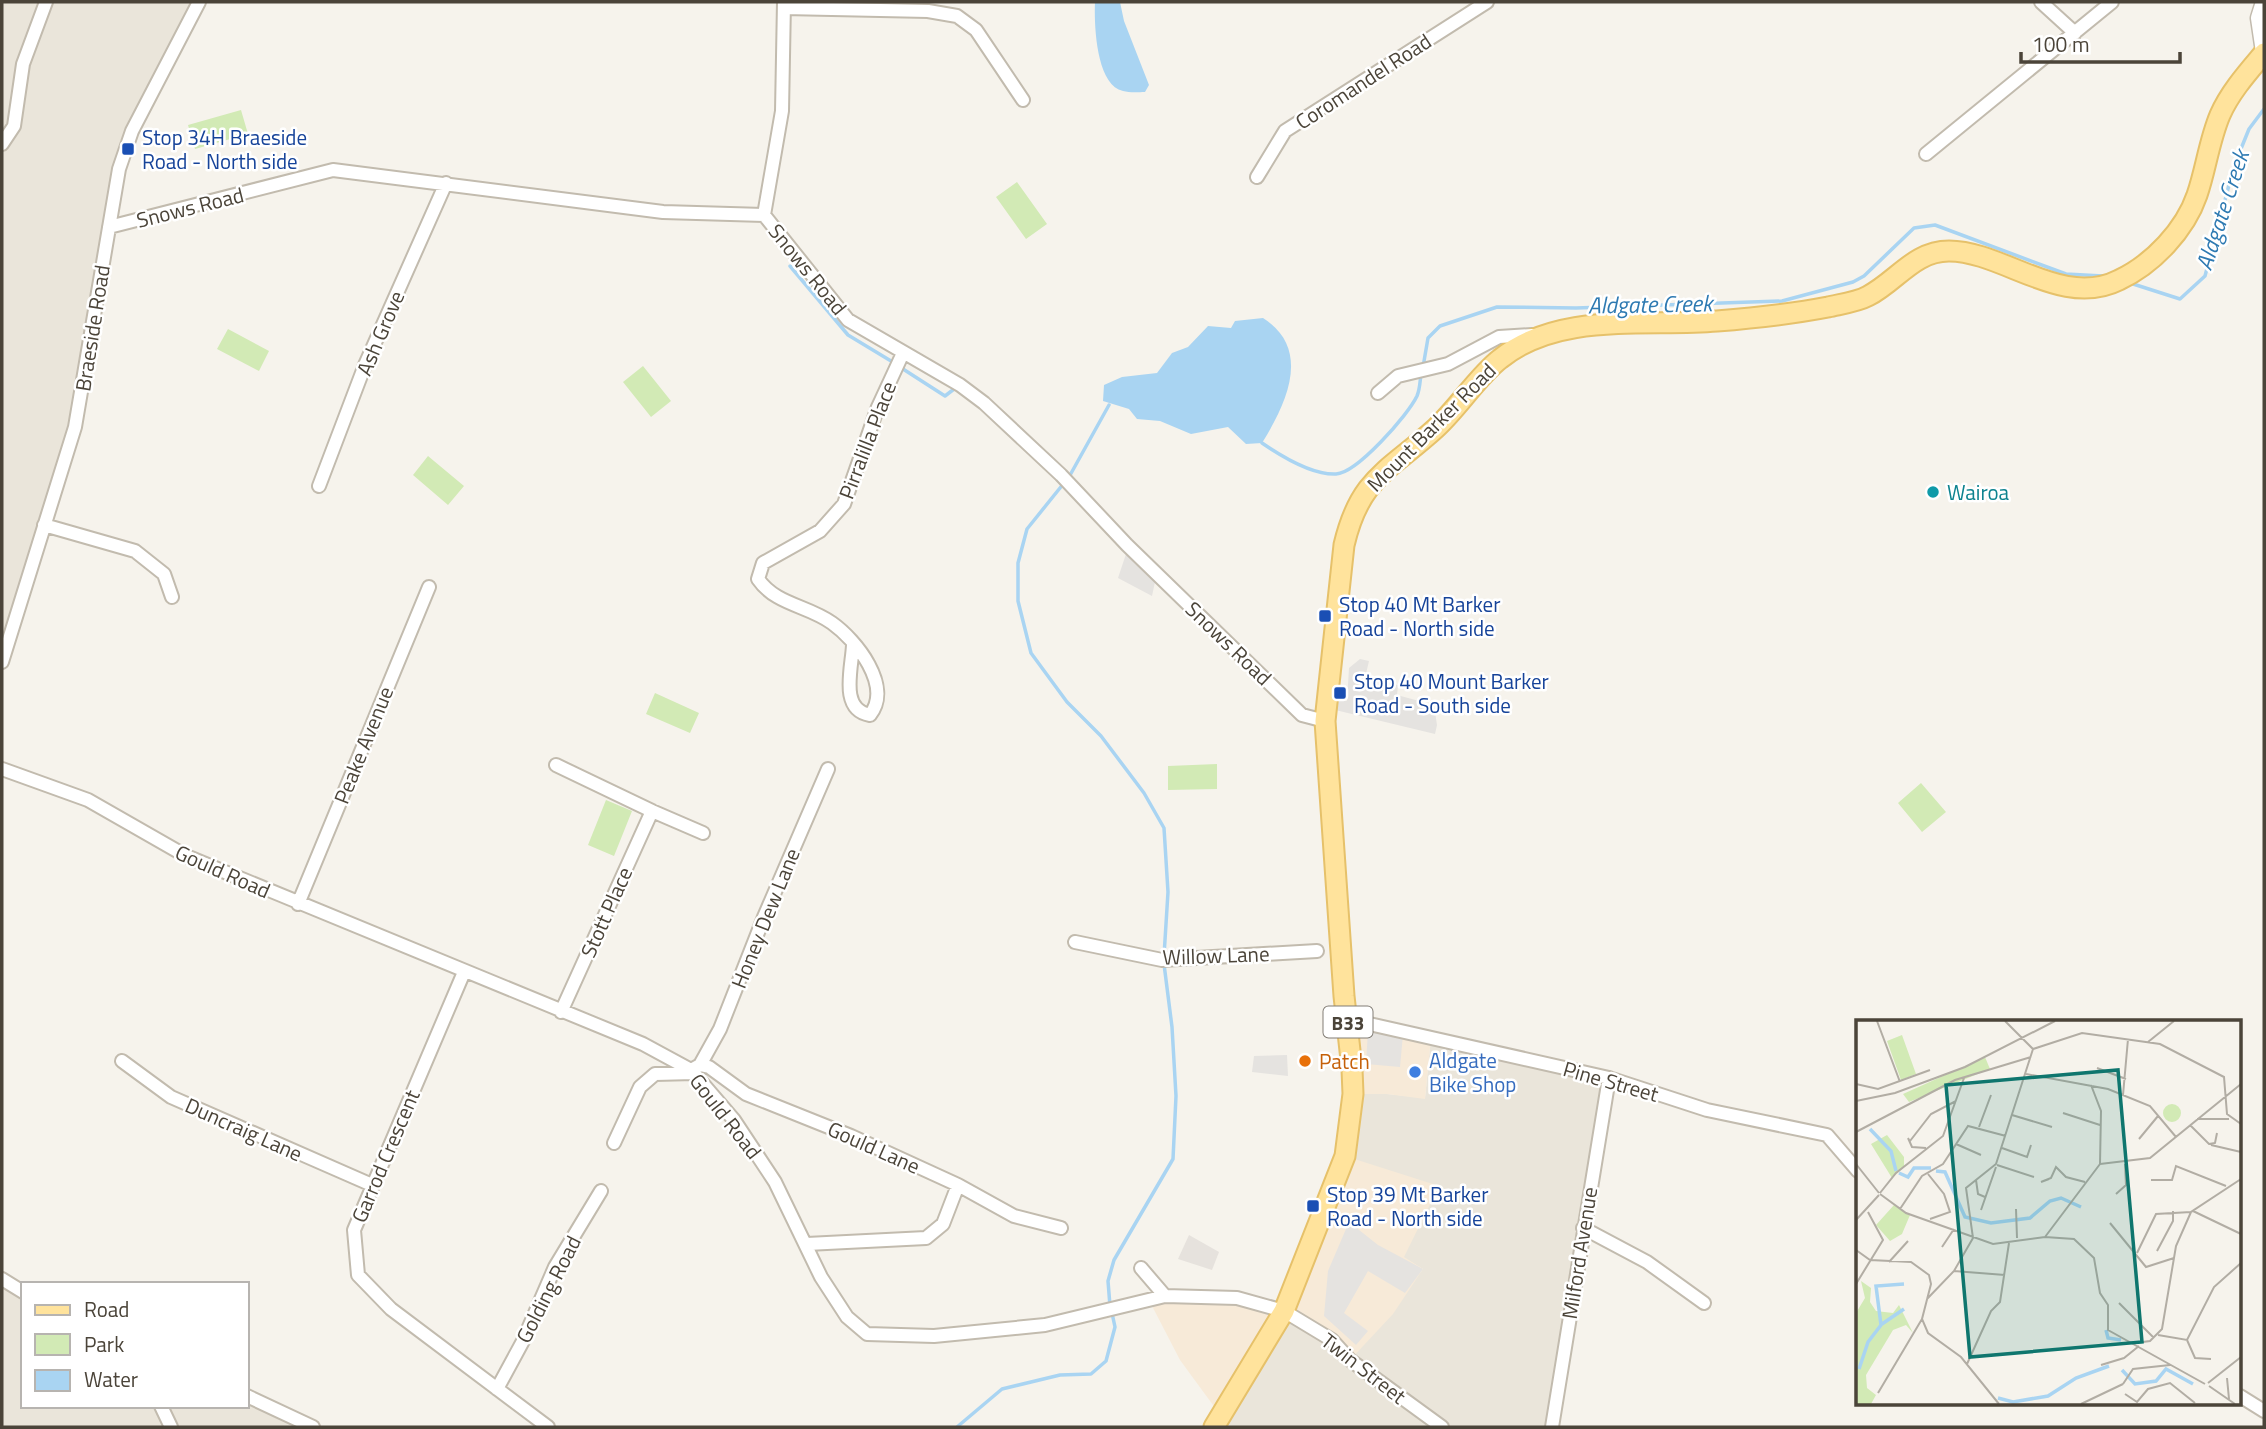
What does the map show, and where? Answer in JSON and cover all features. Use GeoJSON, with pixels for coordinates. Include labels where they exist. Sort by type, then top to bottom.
{"type":"FeatureCollection","features":[{"type":"Feature","properties":{"kind":"main road","name":"Mount Barker Road"},"geometry":{"type":"LineString","coordinates":[[1214,1427],[1284,1311],[1345,1156],[1353,1094],[1325,721],[1337,596],[1350,517],[1369,484],[1436,428],[1499,359],[1540,335],[1606,325],[1717,321],[1830,306],[1866,297],[1912,261],[1935,252],[1968,254],[2052,283],[2097,286],[2117,282],[2165,247],[2188,214],[2196,197],[2220,114],[2264,52]]}},
{"type":"Feature","properties":{"kind":"street"},"geometry":{"type":"LineString","coordinates":[[2,144],[14,126],[23,64],[46,2]]}},
{"type":"Feature","properties":{"kind":"street","name":"Braeside Road"},"geometry":{"type":"LineString","coordinates":[[2,662],[75,427],[119,169],[132,131],[199,2]]}},
{"type":"Feature","properties":{"kind":"street","name":"Coromandel Road"},"geometry":{"type":"LineString","coordinates":[[1257,177],[1285,131],[1487,2]]}},
{"type":"Feature","properties":{"kind":"street"},"geometry":{"type":"LineString","coordinates":[[2041,2],[2075,33]]}},
{"type":"Feature","properties":{"kind":"street"},"geometry":{"type":"LineString","coordinates":[[1926,154],[2112,2]]}},
{"type":"Feature","properties":{"kind":"street"},"geometry":{"type":"LineString","coordinates":[[2264,2],[2259,18],[2264,52]]}},
{"type":"Feature","properties":{"kind":"street"},"geometry":{"type":"LineString","coordinates":[[764,215],[782,111],[784,5],[928,11],[957,16],[976,30],[1023,100]]}},
{"type":"Feature","properties":{"kind":"street","name":"Snows Road"},"geometry":{"type":"LineString","coordinates":[[108,227],[333,170],[663,212],[764,215],[848,320],[960,384],[1060,475],[1303,715],[1325,721]]}},
{"type":"Feature","properties":{"kind":"street","name":"Ash Grove"},"geometry":{"type":"LineString","coordinates":[[319,486],[365,365],[446,183]]}},
{"type":"Feature","properties":{"kind":"street"},"geometry":{"type":"LineString","coordinates":[[1378,393],[1398,376],[1448,364],[1499,337],[1540,335]]}},
{"type":"Feature","properties":{"kind":"street","name":"Pirralilla Place"},"geometry":{"type":"LineString","coordinates":[[853,645],[849,685],[852,705],[859,713],[870,715],[877,706],[877,686],[872,671],[843,631],[829,621],[768,594],[758,579],[763,563],[820,531],[844,504],[878,407],[903,353]]}},
{"type":"Feature","properties":{"kind":"street"},"geometry":{"type":"LineString","coordinates":[[44,525],[135,551],[164,574],[172,597]]}},
{"type":"Feature","properties":{"kind":"street","name":"Peake Avenue"},"geometry":{"type":"LineString","coordinates":[[298,904],[429,587]]}},
{"type":"Feature","properties":{"kind":"street"},"geometry":{"type":"LineString","coordinates":[[556,765],[703,832]]}},
{"type":"Feature","properties":{"kind":"street","name":"Gould Road"},"geometry":{"type":"LineString","coordinates":[[2,769],[88,800],[186,856],[643,1044],[695,1069],[734,1120],[775,1182],[821,1278],[847,1317],[867,1334],[948,1335],[1045,1325],[1165,1296],[1237,1298],[1284,1311]]}},
{"type":"Feature","properties":{"kind":"street","name":"Honey Dew Lane"},"geometry":{"type":"LineString","coordinates":[[695,1069],[720,1029],[764,917],[828,769]]}},
{"type":"Feature","properties":{"kind":"street","name":"Stott Place"},"geometry":{"type":"LineString","coordinates":[[561,1012],[652,811]]}},
{"type":"Feature","properties":{"kind":"street","name":"Willow Lane"},"geometry":{"type":"LineString","coordinates":[[1074,942],[1167,960],[1317,951]]}},
{"type":"Feature","properties":{"kind":"street","name":"Garrod Crescent"},"geometry":{"type":"LineString","coordinates":[[464,972],[354,1230],[358,1275],[391,1309],[548,1427]]}},
{"type":"Feature","properties":{"kind":"street","name":"Pine Street"},"geometry":{"type":"LineString","coordinates":[[1347,1019],[1609,1079],[1707,1110],[1827,1135],[1856,1169]]}},
{"type":"Feature","properties":{"kind":"street","name":"Duncraig Lane"},"geometry":{"type":"LineString","coordinates":[[122,1061],[171,1097],[372,1185]]}},
{"type":"Feature","properties":{"kind":"street","name":"Gould Lane"},"geometry":{"type":"LineString","coordinates":[[695,1069],[709,1067],[746,1094],[851,1136],[958,1185],[1014,1216],[1061,1228]]}},
{"type":"Feature","properties":{"kind":"street"},"geometry":{"type":"LineString","coordinates":[[614,1143],[640,1087],[647,1080],[655,1074],[695,1069]]}},
{"type":"Feature","properties":{"kind":"street","name":"Milford Avenue"},"geometry":{"type":"LineString","coordinates":[[1552,1427],[1609,1079]]}},
{"type":"Feature","properties":{"kind":"street"},"geometry":{"type":"LineString","coordinates":[[807,1244],[926,1238],[943,1224],[958,1185]]}},
{"type":"Feature","properties":{"kind":"street","name":"Golding Road"},"geometry":{"type":"LineString","coordinates":[[497,1389],[523,1341],[555,1267],[601,1191]]}},
{"type":"Feature","properties":{"kind":"street"},"geometry":{"type":"LineString","coordinates":[[1583,1228],[1647,1262],[1704,1303]]}},
{"type":"Feature","properties":{"kind":"street"},"geometry":{"type":"LineString","coordinates":[[1141,1268],[1165,1296]]}},
{"type":"Feature","properties":{"kind":"street"},"geometry":{"type":"LineString","coordinates":[[2,1279],[21,1291]]}},
{"type":"Feature","properties":{"kind":"street","name":"Twin Street"},"geometry":{"type":"LineString","coordinates":[[1284,1311],[1332,1340],[1350,1360],[1442,1427]]}},
{"type":"Feature","properties":{"kind":"street"},"geometry":{"type":"LineString","coordinates":[[248,1396],[313,1427]]}},
{"type":"Feature","properties":{"kind":"street"},"geometry":{"type":"LineString","coordinates":[[2242,1397],[2264,1411]]}},
{"type":"Feature","properties":{"kind":"street"},"geometry":{"type":"LineString","coordinates":[[162,1408],[171,1427]]}},
{"type":"Feature","properties":{"kind":"shaded area"},"geometry":{"type":"Polygon","coordinates":[[[2,2],[199,2],[128,149],[75,427],[2,662],[2,2]]]}},
{"type":"Feature","properties":{"kind":"shaded area"},"geometry":{"type":"Polygon","coordinates":[[[1127,551],[1155,582],[1152,596],[1118,578],[1127,551]]]}},
{"type":"Feature","properties":{"kind":"shaded area"},"geometry":{"type":"Polygon","coordinates":[[[1360,659],[1369,661],[1365,678],[1398,685],[1397,695],[1434,705],[1437,725],[1435,734],[1327,708],[1328,697],[1347,701],[1349,668],[1360,659]]]}},
{"type":"Feature","properties":{"kind":"shaded area"},"geometry":{"type":"Polygon","coordinates":[[[1347,1019],[1431,1037],[1425,1099],[1387,1094],[1353,1094],[1347,1019]]]}},
{"type":"Feature","properties":{"kind":"shaded area"},"geometry":{"type":"Polygon","coordinates":[[[1368,1030],[1403,1034],[1400,1067],[1366,1064],[1368,1030]]]}},
{"type":"Feature","properties":{"kind":"shaded area"},"geometry":{"type":"Polygon","coordinates":[[[1431,1037],[1609,1078],[1552,1427],[1214,1427],[1284,1311],[1351,1359],[1423,1269],[1404,1258],[1345,1156],[1353,1094],[1425,1098],[1431,1037]]]}},
{"type":"Feature","properties":{"kind":"shaded area"},"geometry":{"type":"Polygon","coordinates":[[[1287,1055],[1288,1076],[1252,1072],[1254,1056],[1287,1055]]]}},
{"type":"Feature","properties":{"kind":"shaded area"},"geometry":{"type":"Polygon","coordinates":[[[1345,1156],[1439,1186],[1404,1257],[1423,1269],[1393,1314],[1350,1360],[1284,1311],[1345,1156]]]}},
{"type":"Feature","properties":{"kind":"shaded area"},"geometry":{"type":"Polygon","coordinates":[[[1349,1222],[1378,1245],[1423,1269],[1405,1293],[1368,1271],[1344,1313],[1368,1331],[1356,1345],[1324,1316],[1328,1271],[1349,1222]]]}},
{"type":"Feature","properties":{"kind":"shaded area"},"geometry":{"type":"Polygon","coordinates":[[[1189,1235],[1219,1252],[1212,1270],[1178,1259],[1189,1235]]]}},
{"type":"Feature","properties":{"kind":"shaded area"},"geometry":{"type":"Polygon","coordinates":[[[2,1279],[21,1291],[21,1408],[248,1408],[248,1396],[313,1427],[2,1427],[2,1279]]]}},
{"type":"Feature","properties":{"kind":"shaded area"},"geometry":{"type":"Polygon","coordinates":[[[1237,1298],[1284,1311],[1221,1416],[1180,1360],[1150,1302],[1237,1298]]]}},
{"type":"Feature","properties":{"kind":"green space"},"geometry":{"type":"Polygon","coordinates":[[[241,110],[248,134],[195,149],[188,125],[241,110]]]}},
{"type":"Feature","properties":{"kind":"green space"},"geometry":{"type":"Polygon","coordinates":[[[1017,182],[1047,224],[1026,239],[996,197],[1017,182]]]}},
{"type":"Feature","properties":{"kind":"green space"},"geometry":{"type":"Polygon","coordinates":[[[228,329],[269,351],[259,371],[217,349],[228,329]]]}},
{"type":"Feature","properties":{"kind":"green space"},"geometry":{"type":"Polygon","coordinates":[[[643,366],[671,401],[651,417],[623,382],[643,366]]]}},
{"type":"Feature","properties":{"kind":"green space"},"geometry":{"type":"Polygon","coordinates":[[[428,456],[464,486],[448,505],[413,475],[428,456]]]}},
{"type":"Feature","properties":{"kind":"green space"},"geometry":{"type":"Polygon","coordinates":[[[655,693],[699,713],[690,733],[646,714],[655,693]]]}},
{"type":"Feature","properties":{"kind":"green space"},"geometry":{"type":"Polygon","coordinates":[[[1217,764],[1217,789],[1168,790],[1168,766],[1217,764]]]}},
{"type":"Feature","properties":{"kind":"green space"},"geometry":{"type":"Polygon","coordinates":[[[1921,783],[1946,812],[1922,832],[1898,803],[1921,783]]]}},
{"type":"Feature","properties":{"kind":"green space"},"geometry":{"type":"Polygon","coordinates":[[[606,800],[632,811],[614,856],[588,845],[606,800]]]}},
{"type":"Feature","properties":{"kind":"water"},"geometry":{"type":"Polygon","coordinates":[[[1095,2],[1120,2],[1124,21],[1149,85],[1145,92],[1123,91],[1107,78],[1098,52],[1095,2]]]}},
{"type":"Feature","properties":{"kind":"water"},"geometry":{"type":"Polygon","coordinates":[[[1263,318],[1278,331],[1287,345],[1291,361],[1290,377],[1280,411],[1262,443],[1246,444],[1228,427],[1191,434],[1160,421],[1137,419],[1129,409],[1103,401],[1104,385],[1122,377],[1157,373],[1172,353],[1188,347],[1208,326],[1231,328],[1235,321],[1263,318]]]}},
{"type":"Feature","properties":{"kind":"waterway","name":"Aldgate Creek"},"geometry":{"type":"LineString","coordinates":[[2130,283],[2180,299],[2205,276],[2234,166],[2249,129],[2264,109]]}},
{"type":"Feature","properties":{"kind":"waterway","name":"Aldgate Creek"},"geometry":{"type":"LineString","coordinates":[[1423,367],[1428,338],[1440,326],[1497,307],[1576,308],[1782,301],[1853,282],[1864,276],[1914,228],[1935,225],[2066,274],[2103,276]]}},
{"type":"Feature","properties":{"kind":"waterway"},"geometry":{"type":"LineString","coordinates":[[790,266],[848,335],[891,361]]}},
{"type":"Feature","properties":{"kind":"waterway"},"geometry":{"type":"LineString","coordinates":[[903,369],[945,396],[958,386]]}},
{"type":"Feature","properties":{"kind":"waterway","name":"Aldgate Creek"},"geometry":{"type":"LineString","coordinates":[[1262,443],[1307,468],[1336,474],[1345,471],[1381,442],[1404,416],[1417,396],[1421,374]]}},
{"type":"Feature","properties":{"kind":"waterway"},"geometry":{"type":"LineString","coordinates":[[1069,477],[1109,405]]}},
{"type":"Feature","properties":{"kind":"waterway"},"geometry":{"type":"LineString","coordinates":[[1064,483],[1027,529],[1018,563],[1018,601],[1031,653],[1067,702],[1101,736],[1144,793],[1164,828],[1168,892],[1164,956]]}},
{"type":"Feature","properties":{"kind":"waterway"},"geometry":{"type":"LineString","coordinates":[[1110,1306],[1108,1281],[1114,1260],[1173,1159],[1176,1096],[1172,1027],[1164,964]]}},
{"type":"Feature","properties":{"kind":"waterway"},"geometry":{"type":"LineString","coordinates":[[957,1427],[1002,1389],[1060,1375],[1091,1374],[1106,1361],[1115,1327],[1112,1313]]}},
{"type":"Feature","properties":{"kind":"place","name":"Stop 34H Braeside Road - North side"},"geometry":{"type":"Point","coordinates":[128,149]}},
{"type":"Feature","properties":{"kind":"place","name":"Wairoa"},"geometry":{"type":"Point","coordinates":[1933,492]}},
{"type":"Feature","properties":{"kind":"place","name":"Stop 40 Mt Barker Road - North side"},"geometry":{"type":"Point","coordinates":[1325,616]}},
{"type":"Feature","properties":{"kind":"place","name":"Stop 40 Mount Barker Road - South side"},"geometry":{"type":"Point","coordinates":[1340,693]}},
{"type":"Feature","properties":{"kind":"place","name":"Patch"},"geometry":{"type":"Point","coordinates":[1305,1061]}},
{"type":"Feature","properties":{"kind":"place","name":"Aldgate Bike Shop"},"geometry":{"type":"Point","coordinates":[1415,1072]}},
{"type":"Feature","properties":{"kind":"place","name":"Stop 39 Mt Barker Road - North side"},"geometry":{"type":"Point","coordinates":[1313,1206]}}]}
